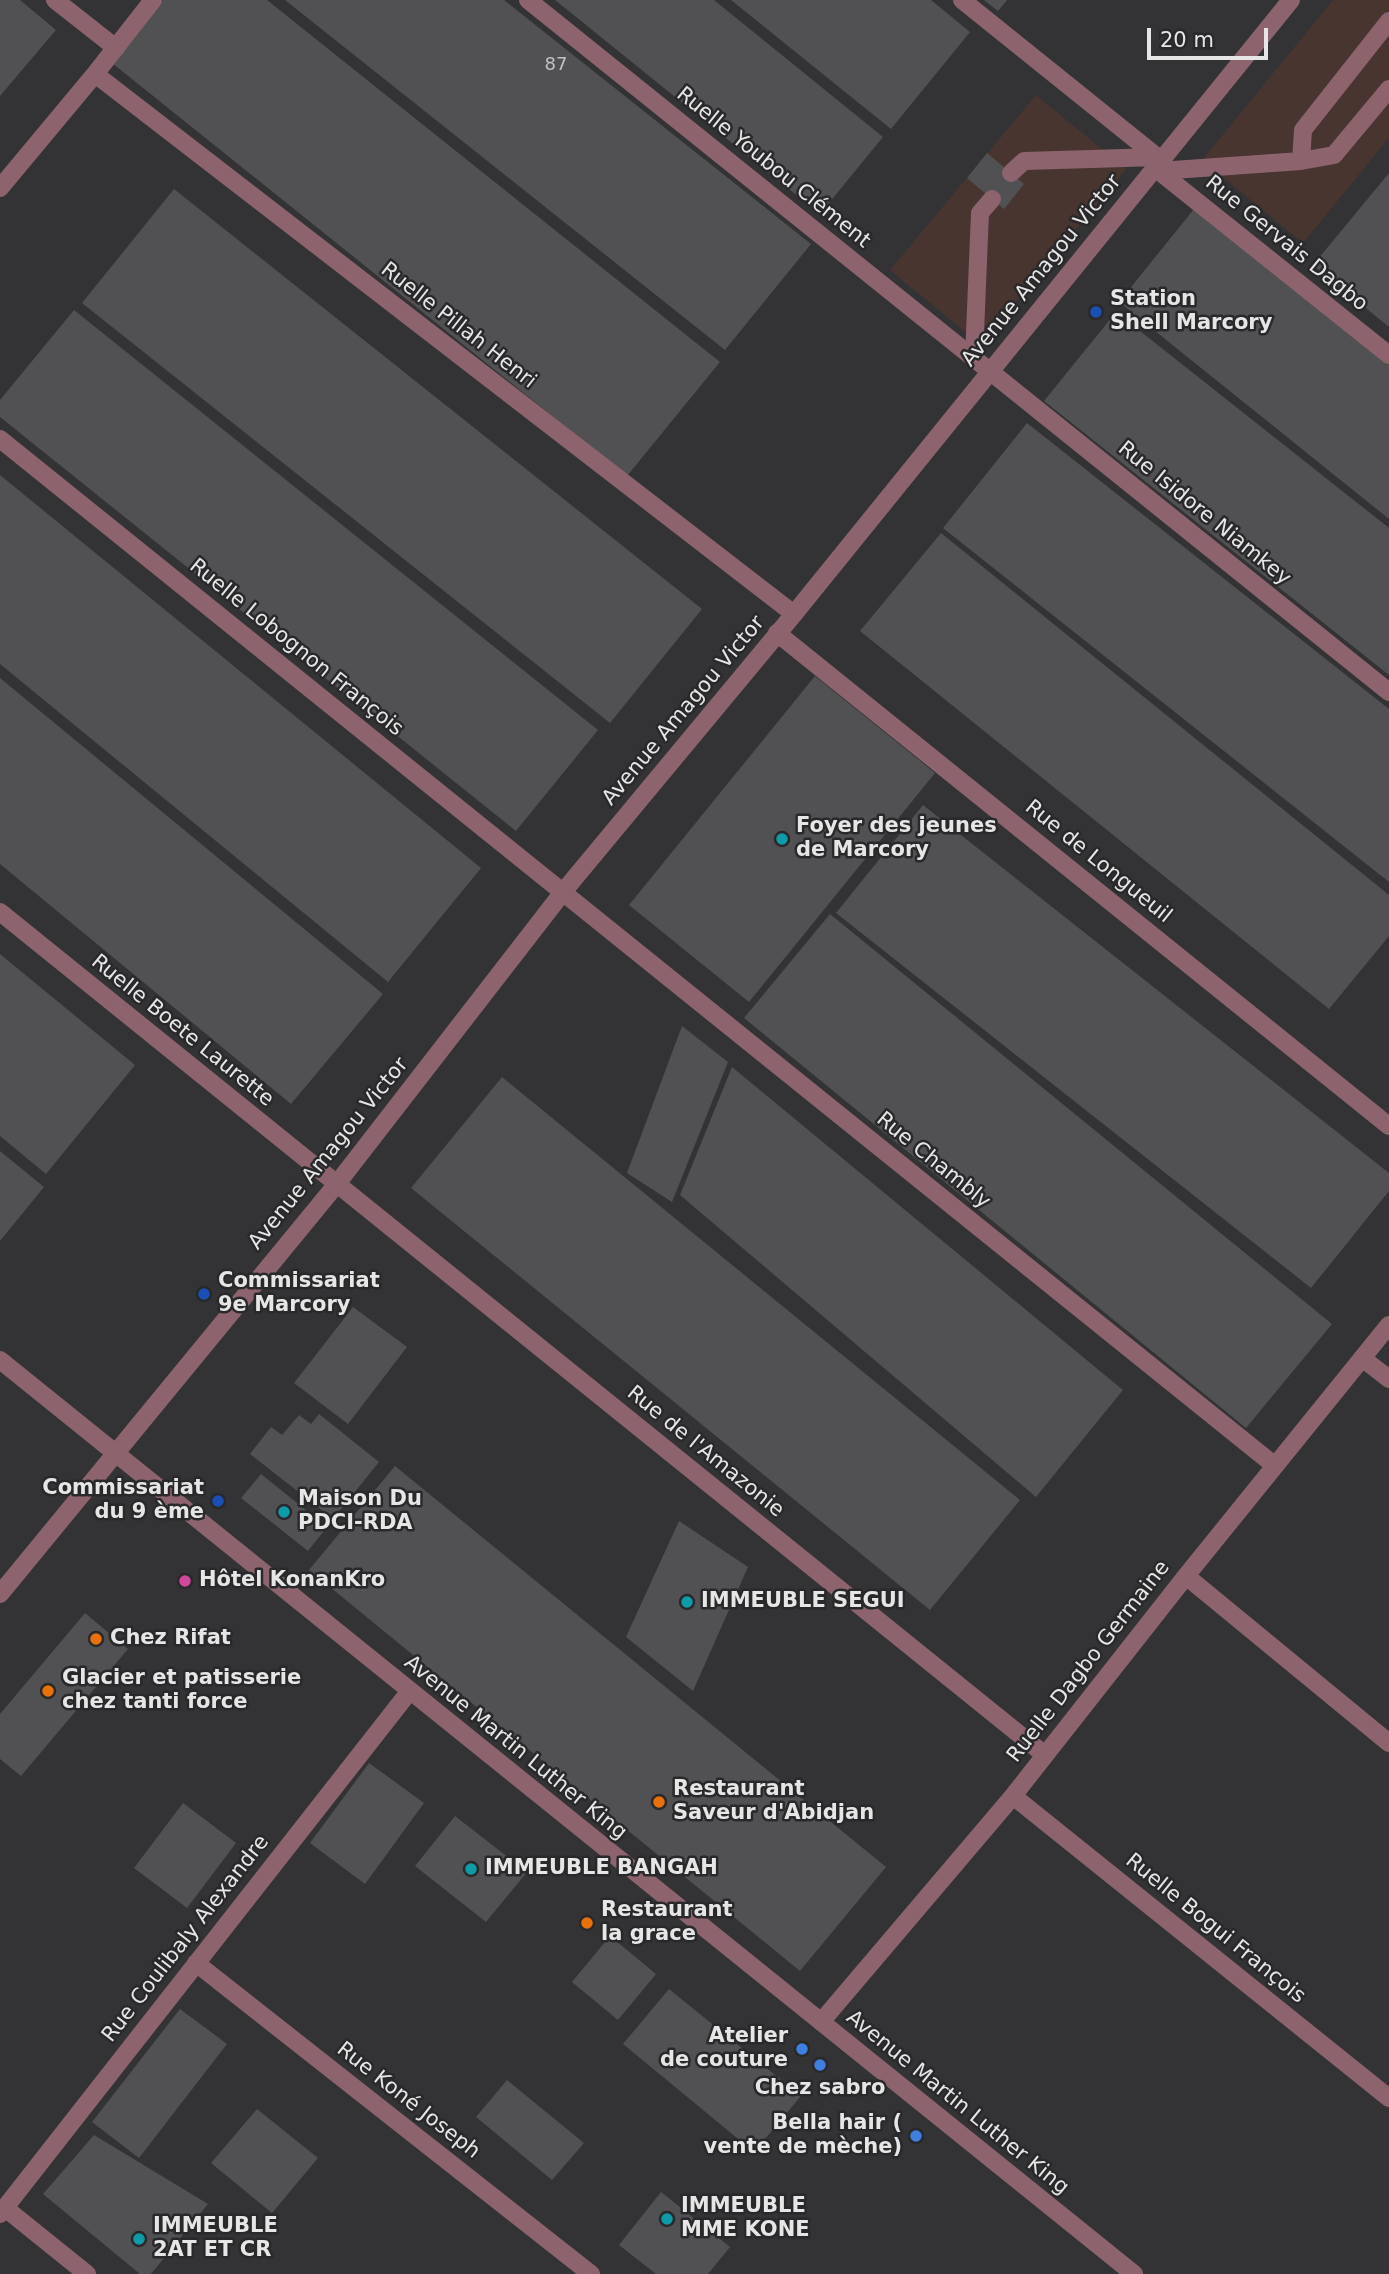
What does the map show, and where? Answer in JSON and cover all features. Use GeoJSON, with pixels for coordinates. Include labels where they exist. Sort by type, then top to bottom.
{"type":"FeatureCollection","features":[{"type":"Feature","properties":{"kind":"street"},"geometry":{"type":"LineString","coordinates":[[55,0],[116,48]]}},
{"type":"Feature","properties":{"kind":"street"},"geometry":{"type":"LineString","coordinates":[[0,188],[153,0]]}},
{"type":"Feature","properties":{"kind":"street","name":"Ruelle Youbou Clément"},"geometry":{"type":"LineString","coordinates":[[528,0],[990,370]]}},
{"type":"Feature","properties":{"kind":"street","name":"Rue Gervais Dagbo"},"geometry":{"type":"LineString","coordinates":[[962,0],[1389,355]]}},
{"type":"Feature","properties":{"kind":"street","name":"Avenue Amagou Victor"},"geometry":{"type":"LineString","coordinates":[[0,1594],[336,1185],[563,892],[794,614],[1291,0]]}},
{"type":"Feature","properties":{"kind":"street"},"geometry":{"type":"LineString","coordinates":[[1301,162],[1303,131],[1389,21]]}},
{"type":"Feature","properties":{"kind":"street","name":"Ruelle Pillah Henri"},"geometry":{"type":"LineString","coordinates":[[95,74],[794,614]]}},
{"type":"Feature","properties":{"kind":"street"},"geometry":{"type":"LineString","coordinates":[[1012,173],[1024,161],[1159,164],[1301,162],[1334,155],[1389,89]]}},
{"type":"Feature","properties":{"kind":"street"},"geometry":{"type":"LineString","coordinates":[[974,357],[981,213],[992,199]]}},
{"type":"Feature","properties":{"kind":"street","name":"Rue Isidore Niamkey"},"geometry":{"type":"LineString","coordinates":[[990,370],[1389,692]]}},
{"type":"Feature","properties":{"kind":"street","name":"Ruelle Lobognon François"},"geometry":{"type":"LineString","coordinates":[[0,439],[563,892]]}},
{"type":"Feature","properties":{"kind":"street","name":"Rue de Longueuil"},"geometry":{"type":"LineString","coordinates":[[777,633],[1389,1126]]}},
{"type":"Feature","properties":{"kind":"street","name":"Rue Chambly"},"geometry":{"type":"LineString","coordinates":[[563,892],[1274,1465]]}},
{"type":"Feature","properties":{"kind":"street","name":"Ruelle Boete Laurette"},"geometry":{"type":"LineString","coordinates":[[0,912],[336,1185]]}},
{"type":"Feature","properties":{"kind":"street","name":"Rue de l'Amazonie"},"geometry":{"type":"LineString","coordinates":[[336,1185],[1045,1755]]}},
{"type":"Feature","properties":{"kind":"street","name":"Ruelle Dagbo Germaine"},"geometry":{"type":"LineString","coordinates":[[821,2022],[1013,1796],[1274,1465],[1389,1325]]}},
{"type":"Feature","properties":{"kind":"street"},"geometry":{"type":"LineString","coordinates":[[1362,1358],[1389,1380]]}},
{"type":"Feature","properties":{"kind":"street","name":"Avenue Martin Luther King"},"geometry":{"type":"LineString","coordinates":[[0,1360],[1134,2274]]}},
{"type":"Feature","properties":{"kind":"street"},"geometry":{"type":"LineString","coordinates":[[1186,1576],[1389,1743]]}},
{"type":"Feature","properties":{"kind":"street","name":"Rue Coulibaly Alexandre"},"geometry":{"type":"LineString","coordinates":[[2,2211],[409,1692]]}},
{"type":"Feature","properties":{"kind":"street","name":"Ruelle Bogui François"},"geometry":{"type":"LineString","coordinates":[[1013,1796],[1389,2098]]}},
{"type":"Feature","properties":{"kind":"street","name":"Rue Koné Joseph"},"geometry":{"type":"LineString","coordinates":[[196,1963],[592,2274]]}},
{"type":"Feature","properties":{"kind":"street"},"geometry":{"type":"LineString","coordinates":[[2,2211],[87,2274]]}},
{"type":"Feature","properties":{"kind":"shaded area"},"geometry":{"type":"Polygon","coordinates":[[[1333,0],[1389,0],[1389,138],[1303,243],[1202,160],[1333,0]]]}},
{"type":"Feature","properties":{"kind":"shaded area"},"geometry":{"type":"Polygon","coordinates":[[[1036,95],[1126,169],[980,344],[890,270],[1036,95]]]}},
{"type":"Feature","properties":{"kind":"building"},"geometry":{"type":"Polygon","coordinates":[[[0,0],[20,0],[56,30],[0,96],[0,0]]]}},
{"type":"Feature","properties":{"kind":"building"},"geometry":{"type":"Polygon","coordinates":[[[163,0],[267,0],[720,362],[627,476],[112,63],[163,0]]]}},
{"type":"Feature","properties":{"kind":"building"},"geometry":{"type":"Polygon","coordinates":[[[285,0],[504,0],[811,244],[725,350],[285,0]]]}},
{"type":"Feature","properties":{"kind":"building"},"geometry":{"type":"Polygon","coordinates":[[[555,0],[714,0],[883,137],[820,214],[555,0]]]}},
{"type":"Feature","properties":{"kind":"building"},"geometry":{"type":"Polygon","coordinates":[[[731,0],[931,0],[970,32],[891,129],[731,0]]]}},
{"type":"Feature","properties":{"kind":"building"},"geometry":{"type":"Polygon","coordinates":[[[984,0],[1007,0],[998,11],[984,0]]]}},
{"type":"Feature","properties":{"kind":"building"},"geometry":{"type":"Polygon","coordinates":[[[987,153],[1024,184],[1004,209],[967,178],[987,153]]]}},
{"type":"Feature","properties":{"kind":"building"},"geometry":{"type":"Polygon","coordinates":[[[1389,173],[1389,327],[1313,265],[1389,173]]]}},
{"type":"Feature","properties":{"kind":"building"},"geometry":{"type":"Polygon","coordinates":[[[174,189],[702,609],[610,723],[82,303],[174,189]]]}},
{"type":"Feature","properties":{"kind":"building"},"geometry":{"type":"Polygon","coordinates":[[[1194,209],[1389,365],[1389,519],[1119,302],[1194,209]]]}},
{"type":"Feature","properties":{"kind":"building"},"geometry":{"type":"Polygon","coordinates":[[[74,310],[598,730],[516,831],[0,417],[0,400],[74,310]]]}},
{"type":"Feature","properties":{"kind":"building"},"geometry":{"type":"Polygon","coordinates":[[[1116,312],[1389,528],[1389,675],[1044,401],[1116,312]]]}},
{"type":"Feature","properties":{"kind":"building"},"geometry":{"type":"Polygon","coordinates":[[[1027,423],[1389,709],[1389,882],[943,528],[1027,423]]]}},
{"type":"Feature","properties":{"kind":"building"},"geometry":{"type":"Polygon","coordinates":[[[0,475],[481,868],[388,982],[0,664],[0,475]]]}},
{"type":"Feature","properties":{"kind":"building"},"geometry":{"type":"Polygon","coordinates":[[[941,533],[1389,895],[1389,936],[1329,1009],[860,631],[941,533]]]}},
{"type":"Feature","properties":{"kind":"building","name":"Foyer des jeunes de Marcory"},"geometry":{"type":"Polygon","coordinates":[[[815,676],[935,773],[749,1002],[629,905],[815,676]]]}},
{"type":"Feature","properties":{"kind":"building"},"geometry":{"type":"Polygon","coordinates":[[[0,678],[383,994],[291,1104],[0,864],[0,678]]]}},
{"type":"Feature","properties":{"kind":"building"},"geometry":{"type":"Polygon","coordinates":[[[923,805],[1389,1173],[1389,1191],[1311,1288],[836,913],[923,805]]]}},
{"type":"Feature","properties":{"kind":"building"},"geometry":{"type":"Polygon","coordinates":[[[830,914],[1332,1324],[1246,1428],[744,1018],[830,914]]]}},
{"type":"Feature","properties":{"kind":"building"},"geometry":{"type":"Polygon","coordinates":[[[0,954],[135,1065],[46,1174],[0,1136],[0,954]]]}},
{"type":"Feature","properties":{"kind":"building"},"geometry":{"type":"Polygon","coordinates":[[[682,1026],[728,1062],[672,1202],[627,1173],[682,1026]]]}},
{"type":"Feature","properties":{"kind":"building"},"geometry":{"type":"Polygon","coordinates":[[[732,1067],[1123,1390],[1036,1497],[680,1195],[732,1067]]]}},
{"type":"Feature","properties":{"kind":"building"},"geometry":{"type":"Polygon","coordinates":[[[502,1077],[1020,1500],[930,1610],[411,1188],[502,1077]]]}},
{"type":"Feature","properties":{"kind":"building"},"geometry":{"type":"Polygon","coordinates":[[[0,1151],[44,1187],[0,1241],[0,1151]]]}},
{"type":"Feature","properties":{"kind":"building"},"geometry":{"type":"Polygon","coordinates":[[[353,1307],[407,1347],[348,1424],[294,1383],[353,1307]]]}},
{"type":"Feature","properties":{"kind":"building"},"geometry":{"type":"Polygon","coordinates":[[[319,1414],[379,1462],[333,1519],[250,1454],[271,1427],[282,1435],[299,1415],[311,1424],[319,1414]]]}},
{"type":"Feature","properties":{"kind":"building"},"geometry":{"type":"Polygon","coordinates":[[[395,1466],[886,1867],[800,1971],[309,1570],[395,1466]]]}},
{"type":"Feature","properties":{"kind":"building","name":"Maison Du PDCI-RDA"},"geometry":{"type":"Polygon","coordinates":[[[261,1474],[327,1527],[308,1551],[241,1498],[261,1474]]]}},
{"type":"Feature","properties":{"kind":"building","name":"IMMEUBLE SEGUI"},"geometry":{"type":"Polygon","coordinates":[[[679,1521],[748,1567],[693,1691],[626,1637],[679,1521]]]}},
{"type":"Feature","properties":{"kind":"building"},"geometry":{"type":"Polygon","coordinates":[[[85,1613],[128,1649],[21,1776],[0,1759],[0,1714],[85,1613]]]}},
{"type":"Feature","properties":{"kind":"building"},"geometry":{"type":"Polygon","coordinates":[[[369,1763],[424,1803],[365,1884],[310,1843],[369,1763]]]}},
{"type":"Feature","properties":{"kind":"building"},"geometry":{"type":"Polygon","coordinates":[[[183,1803],[236,1843],[187,1908],[134,1868],[183,1803]]]}},
{"type":"Feature","properties":{"kind":"building","name":"IMMEUBLE BANGAH"},"geometry":{"type":"Polygon","coordinates":[[[455,1816],[527,1872],[486,1922],[415,1866],[455,1816]]]}},
{"type":"Feature","properties":{"kind":"building"},"geometry":{"type":"Polygon","coordinates":[[[610,1936],[656,1974],[618,2020],[572,1982],[610,1936]]]}},
{"type":"Feature","properties":{"kind":"building"},"geometry":{"type":"Polygon","coordinates":[[[669,1989],[801,2096],[754,2152],[623,2044],[669,1989]]]}},
{"type":"Feature","properties":{"kind":"building"},"geometry":{"type":"Polygon","coordinates":[[[180,2009],[227,2044],[139,2158],[92,2122],[180,2009]]]}},
{"type":"Feature","properties":{"kind":"building"},"geometry":{"type":"Polygon","coordinates":[[[507,2080],[584,2143],[552,2180],[476,2117],[507,2080]]]}},
{"type":"Feature","properties":{"kind":"building"},"geometry":{"type":"Polygon","coordinates":[[[257,2109],[318,2158],[272,2213],[211,2163],[257,2109]]]}},
{"type":"Feature","properties":{"kind":"building","name":"IMMEUBLE 2AT ET CR"},"geometry":{"type":"Polygon","coordinates":[[[94,2135],[208,2204],[151,2274],[140,2274],[43,2194],[94,2135]]]}},
{"type":"Feature","properties":{"kind":"building","name":"IMMEUBLE MME KONE"},"geometry":{"type":"Polygon","coordinates":[[[661,2192],[730,2247],[708,2274],[656,2274],[619,2245],[661,2192]]]}},
{"type":"Feature","properties":{"kind":"place","name":"Station Shell Marcory"},"geometry":{"type":"Point","coordinates":[1096,312]}},
{"type":"Feature","properties":{"kind":"place","name":"Foyer des jeunes de Marcory"},"geometry":{"type":"Point","coordinates":[782,839]}},
{"type":"Feature","properties":{"kind":"place","name":"Commissariat 9e Marcory"},"geometry":{"type":"Point","coordinates":[204,1294]}},
{"type":"Feature","properties":{"kind":"place","name":"Commissariat du 9 ème"},"geometry":{"type":"Point","coordinates":[218,1501]}},
{"type":"Feature","properties":{"kind":"place","name":"Maison Du PDCI-RDA"},"geometry":{"type":"Point","coordinates":[284,1512]}},
{"type":"Feature","properties":{"kind":"place","name":"Hôtel KonanKro"},"geometry":{"type":"Point","coordinates":[185,1581]}},
{"type":"Feature","properties":{"kind":"place","name":"IMMEUBLE SEGUI"},"geometry":{"type":"Point","coordinates":[687,1602]}},
{"type":"Feature","properties":{"kind":"place","name":"Chez Rifat"},"geometry":{"type":"Point","coordinates":[96,1639]}},
{"type":"Feature","properties":{"kind":"place","name":"Glacier et patisserie chez tanti force"},"geometry":{"type":"Point","coordinates":[48,1691]}},
{"type":"Feature","properties":{"kind":"place","name":"Restaurant Saveur d'Abidjan"},"geometry":{"type":"Point","coordinates":[659,1802]}},
{"type":"Feature","properties":{"kind":"place","name":"IMMEUBLE BANGAH"},"geometry":{"type":"Point","coordinates":[471,1869]}},
{"type":"Feature","properties":{"kind":"place","name":"Restaurant la grace"},"geometry":{"type":"Point","coordinates":[587,1923]}},
{"type":"Feature","properties":{"kind":"place","name":"Atelier de couture"},"geometry":{"type":"Point","coordinates":[802,2049]}},
{"type":"Feature","properties":{"kind":"place","name":"Chez sabro"},"geometry":{"type":"Point","coordinates":[820,2065]}},
{"type":"Feature","properties":{"kind":"place","name":"Bella hair ( vente de mèche)"},"geometry":{"type":"Point","coordinates":[916,2136]}},
{"type":"Feature","properties":{"kind":"place","name":"IMMEUBLE MME KONE"},"geometry":{"type":"Point","coordinates":[667,2219]}},
{"type":"Feature","properties":{"kind":"place","name":"IMMEUBLE 2AT ET CR"},"geometry":{"type":"Point","coordinates":[139,2239]}}]}
